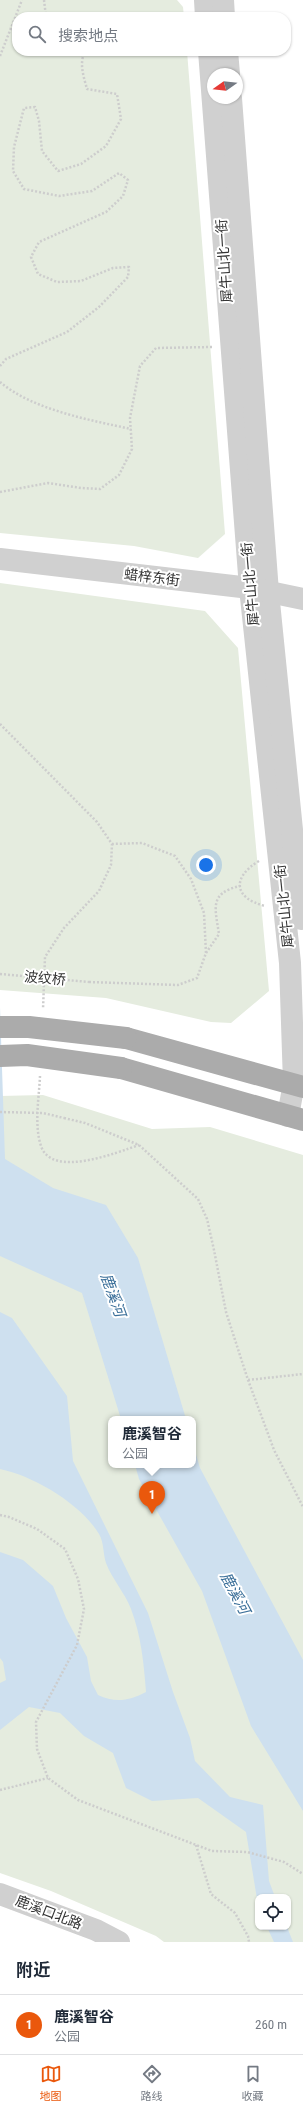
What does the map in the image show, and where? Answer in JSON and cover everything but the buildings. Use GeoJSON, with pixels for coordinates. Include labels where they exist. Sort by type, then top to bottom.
{"type":"FeatureCollection","features":[{"type":"Feature","properties":{"kind":"main road"},"geometry":{"type":"LineString","coordinates":[[0,1027],[29,1027],[126,1038],[299,1085]]}},
{"type":"Feature","properties":{"kind":"main road"},"geometry":{"type":"LineString","coordinates":[[0,1056],[28,1055],[121,1068],[295,1118]]}},
{"type":"Feature","properties":{"kind":"street"},"geometry":{"type":"LineString","coordinates":[[205,0],[206,12]]}},
{"type":"Feature","properties":{"kind":"street"},"geometry":{"type":"LineString","coordinates":[[223,0],[224,12]]}},
{"type":"Feature","properties":{"kind":"street","name":"犀牛山北一街"},"geometry":{"type":"LineString","coordinates":[[209,56],[231,347],[259,590],[303,942]]}},
{"type":"Feature","properties":{"kind":"street"},"geometry":{"type":"LineString","coordinates":[[227,56],[228,68]]}},
{"type":"Feature","properties":{"kind":"street","name":"犀牛山北一街"},"geometry":{"type":"LineString","coordinates":[[231,104],[259,590],[299,1085],[295,1118]]}},
{"type":"Feature","properties":{"kind":"street","name":"蜡梓东街"},"geometry":{"type":"LineString","coordinates":[[0,559],[259,590],[303,599]]}},
{"type":"Feature","properties":{"kind":"street","name":"鹿溪口北路"},"geometry":{"type":"LineString","coordinates":[[0,1894],[96,1930],[119,1942]]}},
{"type":"Feature","properties":{"kind":"path"},"geometry":{"type":"LineString","coordinates":[[17,12],[22,0]]}},
{"type":"Feature","properties":{"kind":"path"},"geometry":{"type":"LineString","coordinates":[[44,0],[45,12]]}},
{"type":"Feature","properties":{"kind":"path"},"geometry":{"type":"LineString","coordinates":[[0,56],[12,25]]}},
{"type":"Feature","properties":{"kind":"path"},"geometry":{"type":"LineString","coordinates":[[0,366],[6,359],[67,332],[99,307],[128,277],[129,267],[113,268],[81,281],[57,282],[38,274],[31,257],[39,242],[106,212],[123,196],[128,180],[119,173],[92,191],[59,196],[24,189],[12,171],[14,147],[24,108],[35,107],[39,121],[42,151],[58,171],[81,164],[106,146],[122,119],[117,94],[88,89],[83,74],[83,56]]}},
{"type":"Feature","properties":{"kind":"path"},"geometry":{"type":"LineString","coordinates":[[0,492],[48,483],[100,489],[119,476],[132,449],[130,418],[134,391],[140,366],[156,348],[231,347]]}},
{"type":"Feature","properties":{"kind":"path"},"geometry":{"type":"LineString","coordinates":[[0,382],[38,404],[78,418],[131,429]]}},
{"type":"Feature","properties":{"kind":"path"},"geometry":{"type":"LineString","coordinates":[[0,724],[97,822],[112,844],[111,865],[99,891],[64,928],[45,957],[43,1011]]}},
{"type":"Feature","properties":{"kind":"path"},"geometry":{"type":"LineString","coordinates":[[112,844],[142,843],[175,856],[191,879],[204,913],[206,953]]}},
{"type":"Feature","properties":{"kind":"path"},"geometry":{"type":"LineString","coordinates":[[261,860],[248,868],[242,876],[240,886],[243,896],[251,903],[266,906]]}},
{"type":"Feature","properties":{"kind":"path"},"geometry":{"type":"LineString","coordinates":[[206,953],[219,934],[215,908],[218,896],[226,889],[240,886]]}},
{"type":"Feature","properties":{"kind":"path","name":"波纹桥"},"geometry":{"type":"LineString","coordinates":[[0,974],[89,982],[178,985],[197,978],[206,953]]}},
{"type":"Feature","properties":{"kind":"path"},"geometry":{"type":"LineString","coordinates":[[40,1072],[38,1126],[41,1148],[53,1160],[78,1163],[139,1145]]}},
{"type":"Feature","properties":{"kind":"path"},"geometry":{"type":"LineString","coordinates":[[0,1112],[43,1113],[85,1123],[139,1145],[198,1199],[207,1219],[226,1312],[248,1380],[274,1450],[303,1507]]}},
{"type":"Feature","properties":{"kind":"path"},"geometry":{"type":"LineString","coordinates":[[248,1380],[303,1374]]}},
{"type":"Feature","properties":{"kind":"path"},"geometry":{"type":"LineString","coordinates":[[0,1515],[9,1517],[37,1529],[65,1549],[78,1579],[84,1609],[76,1645],[36,1722],[37,1749],[48,1778],[78,1800],[212,1851],[247,1852],[284,1862],[303,1874]]}},
{"type":"Feature","properties":{"kind":"path"},"geometry":{"type":"LineString","coordinates":[[0,1790],[48,1778]]}},
{"type":"Feature","properties":{"kind":"path"},"geometry":{"type":"LineString","coordinates":[[196,1844],[211,1894],[235,1913],[248,1936],[249,1942]]}},
{"type":"Feature","properties":{"kind":"shaded area"},"geometry":{"type":"Polygon","coordinates":[[[0,0],[177,0],[183,7],[184,12],[12,12],[12,56],[187,56],[225,534],[198,558],[134,546],[0,533],[0,0]]]}},
{"type":"Feature","properties":{"kind":"shaded area"},"geometry":{"type":"Polygon","coordinates":[[[0,583],[205,611],[238,648],[269,991],[231,1023],[211,1022],[106,998],[0,990],[0,583]]]}},
{"type":"Feature","properties":{"kind":"shaded area"},"geometry":{"type":"Polygon","coordinates":[[[43,1095],[152,1129],[210,1127],[303,1155],[303,1942],[164,1942],[156,1936],[51,1891],[0,1873],[0,1096],[43,1095]]]}},
{"type":"Feature","properties":{"kind":"water","name":"鹿溪河"},"geometry":{"type":"Polygon","coordinates":[[[0,1007],[5,1159],[53,1188],[106,1205],[138,1258],[185,1416],[120,1416],[82,1293],[0,1256],[0,1007]]]}},
{"type":"Feature","properties":{"kind":"water"},"geometry":{"type":"Polygon","coordinates":[[[0,1312],[12,1318],[67,1396],[73,1461],[148,1613],[173,1692],[190,1738],[195,1761],[230,1797],[263,1805],[269,1881],[274,1894],[256,1894],[246,1832],[198,1798],[152,1801],[126,1788],[113,1753],[84,1736],[60,1713],[29,1707],[0,1730],[0,1683],[6,1680],[3,1662],[0,1658],[0,1552],[23,1560],[53,1586],[66,1618],[87,1657],[91,1681],[98,1695],[104,1698],[122,1700],[146,1692],[142,1650],[137,1629],[128,1603],[106,1563],[102,1541],[99,1534],[81,1512],[56,1493],[27,1478],[0,1469],[0,1312]]]}},
{"type":"Feature","properties":{"kind":"water","name":"鹿溪河"},"geometry":{"type":"Polygon","coordinates":[[[196,1454],[200,1468],[303,1660],[303,1811],[251,1726],[202,1591],[139,1479],[136,1468],[196,1468],[196,1454]]]}},
{"type":"Feature","properties":{"kind":"water"},"geometry":{"type":"Polygon","coordinates":[[[268,1930],[288,1930],[293,1942],[274,1942],[268,1930]]]}},
{"type":"Feature","properties":{"kind":"place","name":"鹿溪智谷"},"geometry":{"type":"Point","coordinates":[152,1514]}}]}
